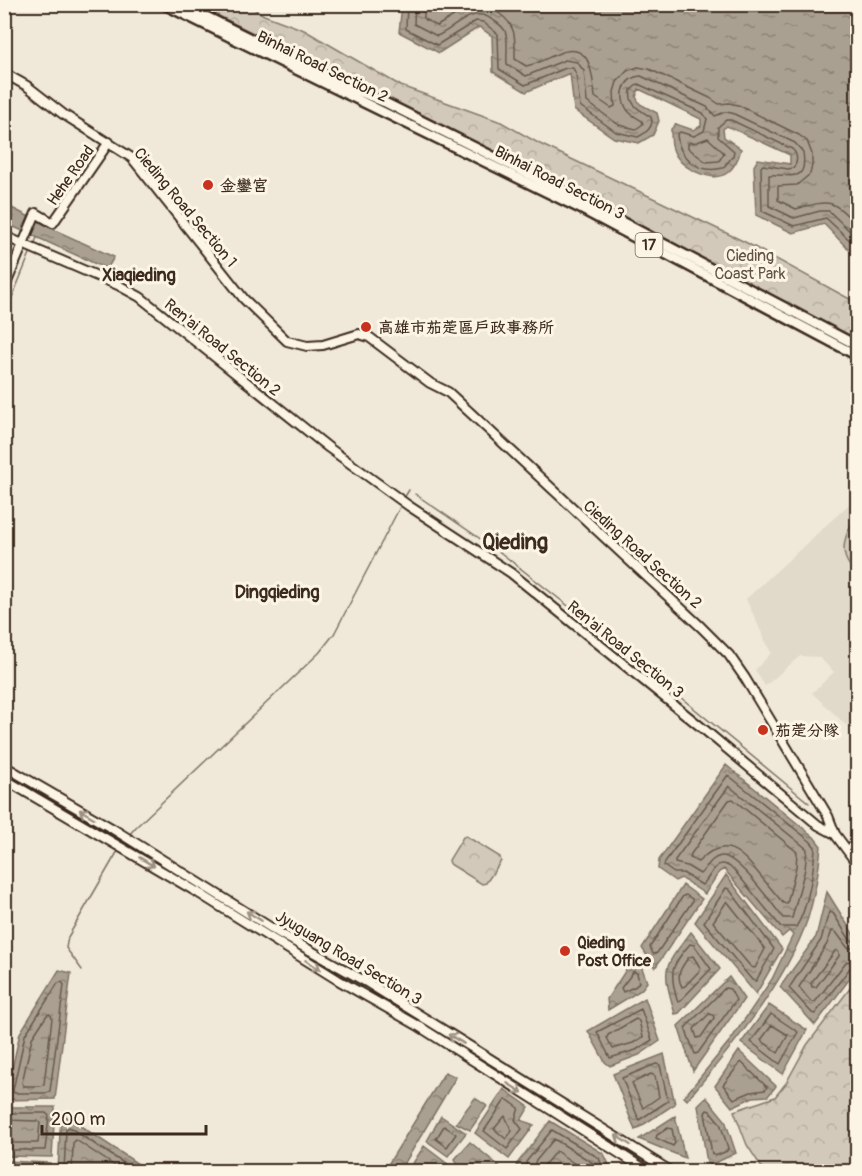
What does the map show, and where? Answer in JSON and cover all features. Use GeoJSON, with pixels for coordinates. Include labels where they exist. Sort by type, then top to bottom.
{"type":"FeatureCollection","features":[{"type":"Feature","properties":{"kind":"main road","name":"Binhai Road Section 2"},"geometry":{"type":"LineString","coordinates":[[163,4],[305,76],[440,134]]}},
{"type":"Feature","properties":{"kind":"main road","name":"Binhai Road Section 2"},"geometry":{"type":"LineString","coordinates":[[182,4],[440,134]]}},
{"type":"Feature","properties":{"kind":"main road","name":"Binhai Road Section 3"},"geometry":{"type":"LineString","coordinates":[[440,134],[588,204],[858,346]]}},
{"type":"Feature","properties":{"kind":"main road","name":"Binhai Road Section 3"},"geometry":{"type":"LineString","coordinates":[[440,134],[858,356]]}},
{"type":"Feature","properties":{"kind":"street","name":"Cieding Road Section 1"},"geometry":{"type":"LineString","coordinates":[[4,73],[27,86],[63,114],[132,158],[244,299],[286,341],[307,346],[323,345],[342,339]]}},
{"type":"Feature","properties":{"kind":"street","name":"Hehe Road"},"geometry":{"type":"LineString","coordinates":[[28,246],[27,233],[35,216],[52,223],[109,142]]}},
{"type":"Feature","properties":{"kind":"street","name":"Ren'ai Road Section 2"},"geometry":{"type":"LineString","coordinates":[[4,236],[140,297],[316,439],[393,494]]}},
{"type":"Feature","properties":{"kind":"street"},"geometry":{"type":"LineString","coordinates":[[4,289],[28,246]]}},
{"type":"Feature","properties":{"kind":"street","name":"Cieding Road Section 2"},"geometry":{"type":"LineString","coordinates":[[342,339],[358,334],[369,337],[430,382],[448,392],[729,655],[828,816],[835,834],[858,865]]}},
{"type":"Feature","properties":{"kind":"street","name":"Ren'ai Road Section 3"},"geometry":{"type":"LineString","coordinates":[[393,494],[511,573],[818,825],[835,834]]}},
{"type":"Feature","properties":{"kind":"street","name":"Jyuguang Road Section 3"},"geometry":{"type":"LineString","coordinates":[[7,767],[113,829],[281,934],[368,983],[672,1172]]}},
{"type":"Feature","properties":{"kind":"street","name":"Jyuguang Road Section 3"},"geometry":{"type":"LineString","coordinates":[[5,779],[197,892],[338,980],[417,1025],[649,1172]]}},
{"type":"Feature","properties":{"kind":"shaded area"},"geometry":{"type":"Polygon","coordinates":[[[857,497],[857,718],[846,725],[812,693],[834,672],[819,657],[800,656],[765,686],[755,670],[771,653],[746,599],[857,497]]]}},
{"type":"Feature","properties":{"kind":"green space","name":"Cieding Coast Park"},"geometry":{"type":"Polygon","coordinates":[[[197,5],[247,5],[264,15],[304,30],[401,86],[501,122],[540,144],[745,242],[857,303],[857,342],[584,198],[197,5]]]}},
{"type":"Feature","properties":{"kind":"green space"},"geometry":{"type":"Polygon","coordinates":[[[857,518],[857,574],[845,557],[844,545],[847,533],[857,518]]]}},
{"type":"Feature","properties":{"kind":"green space"},"geometry":{"type":"Polygon","coordinates":[[[466,836],[500,857],[501,861],[486,883],[482,884],[450,864],[449,860],[463,837],[466,836]]]}},
{"type":"Feature","properties":{"kind":"green space"},"geometry":{"type":"Polygon","coordinates":[[[851,987],[858,997],[857,1171],[764,1171],[747,1145],[734,1111],[775,1097],[786,1083],[807,1045],[851,987]]]}},
{"type":"Feature","properties":{"kind":"water"},"geometry":{"type":"Polygon","coordinates":[[[402,5],[857,5],[857,255],[850,251],[824,224],[793,233],[756,215],[754,166],[758,159],[790,164],[790,155],[727,126],[723,129],[724,137],[741,149],[736,162],[730,171],[721,176],[700,174],[681,162],[675,154],[672,147],[671,129],[676,124],[693,130],[701,126],[701,119],[639,89],[636,97],[640,104],[657,113],[659,121],[653,135],[639,143],[614,138],[574,110],[570,73],[526,92],[493,72],[492,36],[479,27],[439,53],[399,32],[402,5]]]}},
{"type":"Feature","properties":{"kind":"water"},"geometry":{"type":"Polygon","coordinates":[[[4,204],[114,257],[107,269],[5,223],[4,204]]]}},
{"type":"Feature","properties":{"kind":"water"},"geometry":{"type":"Polygon","coordinates":[[[726,765],[814,837],[821,846],[819,864],[808,918],[786,967],[739,1037],[687,1100],[684,1097],[732,1038],[772,979],[793,935],[789,931],[782,937],[724,869],[719,872],[705,894],[681,878],[675,881],[658,869],[659,860],[726,765]]]}},
{"type":"Feature","properties":{"kind":"water"},"geometry":{"type":"Polygon","coordinates":[[[726,875],[782,949],[756,994],[695,922],[726,875]]]}},
{"type":"Feature","properties":{"kind":"water"},"geometry":{"type":"Polygon","coordinates":[[[683,885],[702,899],[655,968],[642,948],[683,885]]]}},
{"type":"Feature","properties":{"kind":"water"},"geometry":{"type":"Polygon","coordinates":[[[827,892],[857,940],[857,969],[815,1025],[780,987],[816,937],[827,892]]]}},
{"type":"Feature","properties":{"kind":"water"},"geometry":{"type":"Polygon","coordinates":[[[691,932],[720,969],[679,1013],[675,1014],[668,987],[667,970],[674,954],[691,932]]]}},
{"type":"Feature","properties":{"kind":"water"},"geometry":{"type":"Polygon","coordinates":[[[633,959],[639,960],[647,982],[641,990],[608,1010],[607,999],[633,959]]]}},
{"type":"Feature","properties":{"kind":"water"},"geometry":{"type":"Polygon","coordinates":[[[59,970],[71,973],[55,1099],[5,1100],[20,1033],[59,970]]]}},
{"type":"Feature","properties":{"kind":"water"},"geometry":{"type":"Polygon","coordinates":[[[729,977],[744,999],[693,1071],[678,1026],[729,977]]]}},
{"type":"Feature","properties":{"kind":"water"},"geometry":{"type":"Polygon","coordinates":[[[645,998],[660,1041],[639,1055],[610,1066],[605,1062],[588,1031],[645,998]]]}},
{"type":"Feature","properties":{"kind":"water"},"geometry":{"type":"Polygon","coordinates":[[[769,1005],[807,1030],[783,1074],[741,1043],[769,1005]]]}},
{"type":"Feature","properties":{"kind":"water"},"geometry":{"type":"Polygon","coordinates":[[[739,1051],[776,1086],[768,1096],[753,1097],[732,1107],[715,1086],[739,1051]]]}},
{"type":"Feature","properties":{"kind":"water"},"geometry":{"type":"Polygon","coordinates":[[[664,1054],[675,1104],[635,1130],[613,1074],[664,1054]]]}},
{"type":"Feature","properties":{"kind":"water"},"geometry":{"type":"Polygon","coordinates":[[[445,1072],[456,1077],[400,1171],[384,1171],[445,1072]]]}},
{"type":"Feature","properties":{"kind":"water"},"geometry":{"type":"Polygon","coordinates":[[[504,1089],[529,1107],[521,1120],[534,1125],[509,1159],[475,1133],[504,1089]]]}},
{"type":"Feature","properties":{"kind":"water"},"geometry":{"type":"Polygon","coordinates":[[[706,1097],[725,1120],[736,1153],[711,1165],[707,1163],[698,1105],[706,1097]]]}},
{"type":"Feature","properties":{"kind":"water"},"geometry":{"type":"Polygon","coordinates":[[[475,1098],[487,1106],[470,1130],[456,1123],[475,1098]]]}},
{"type":"Feature","properties":{"kind":"water"},"geometry":{"type":"Polygon","coordinates":[[[5,1107],[55,1107],[52,1157],[5,1156],[5,1107]]]}},
{"type":"Feature","properties":{"kind":"water"},"geometry":{"type":"Polygon","coordinates":[[[61,1113],[144,1168],[136,1172],[58,1171],[61,1113]]]}},
{"type":"Feature","properties":{"kind":"water"},"geometry":{"type":"Polygon","coordinates":[[[441,1116],[466,1133],[448,1156],[427,1141],[441,1116]]]}},
{"type":"Feature","properties":{"kind":"water"},"geometry":{"type":"Polygon","coordinates":[[[675,1116],[685,1158],[639,1139],[675,1116]]]}},
{"type":"Feature","properties":{"kind":"water"},"geometry":{"type":"Polygon","coordinates":[[[550,1121],[604,1154],[612,1171],[525,1171],[516,1165],[550,1121]]]}},
{"type":"Feature","properties":{"kind":"water"},"geometry":{"type":"Polygon","coordinates":[[[470,1142],[505,1171],[469,1171],[458,1164],[455,1159],[470,1142]]]}},
{"type":"Feature","properties":{"kind":"water"},"geometry":{"type":"Polygon","coordinates":[[[424,1146],[457,1171],[408,1171],[424,1146]]]}},
{"type":"Feature","properties":{"kind":"water"},"geometry":{"type":"Polygon","coordinates":[[[5,1161],[50,1163],[50,1171],[5,1171],[5,1161]]]}},
{"type":"Feature","properties":{"kind":"waterway"},"geometry":{"type":"LineString","coordinates":[[33,246],[37,238]]}},
{"type":"Feature","properties":{"kind":"waterway"},"geometry":{"type":"LineString","coordinates":[[4,317],[31,251]]}},
{"type":"Feature","properties":{"kind":"waterway"},"geometry":{"type":"LineString","coordinates":[[404,498],[409,490]]}},
{"type":"Feature","properties":{"kind":"waterway"},"geometry":{"type":"LineString","coordinates":[[415,494],[501,553],[600,631],[809,803]]}},
{"type":"Feature","properties":{"kind":"waterway"},"geometry":{"type":"LineString","coordinates":[[129,835],[319,653],[334,634],[401,505]]}},
{"type":"Feature","properties":{"kind":"waterway"},"geometry":{"type":"LineString","coordinates":[[82,970],[66,948],[68,937],[119,849]]}},
{"type":"Feature","properties":{"kind":"place","name":"金鑾宮"},"geometry":{"type":"Point","coordinates":[208,185]}},
{"type":"Feature","properties":{"kind":"place","name":"高雄市茄萣區戶政事務所"},"geometry":{"type":"Point","coordinates":[366,327]}},
{"type":"Feature","properties":{"kind":"place","name":"茄萣分隊"},"geometry":{"type":"Point","coordinates":[763,730]}},
{"type":"Feature","properties":{"kind":"place","name":"Qieding Post Office"},"geometry":{"type":"Point","coordinates":[565,951]}},
{"type":"Feature","properties":{"kind":"district","name":"Xiaqieding"},"geometry":{"type":"Point","coordinates":[139,275]}},
{"type":"Feature","properties":{"kind":"district","name":"Qieding"},"geometry":{"type":"Point","coordinates":[515,541]}},
{"type":"Feature","properties":{"kind":"district","name":"Dingqieding"},"geometry":{"type":"Point","coordinates":[277,592]}}]}
